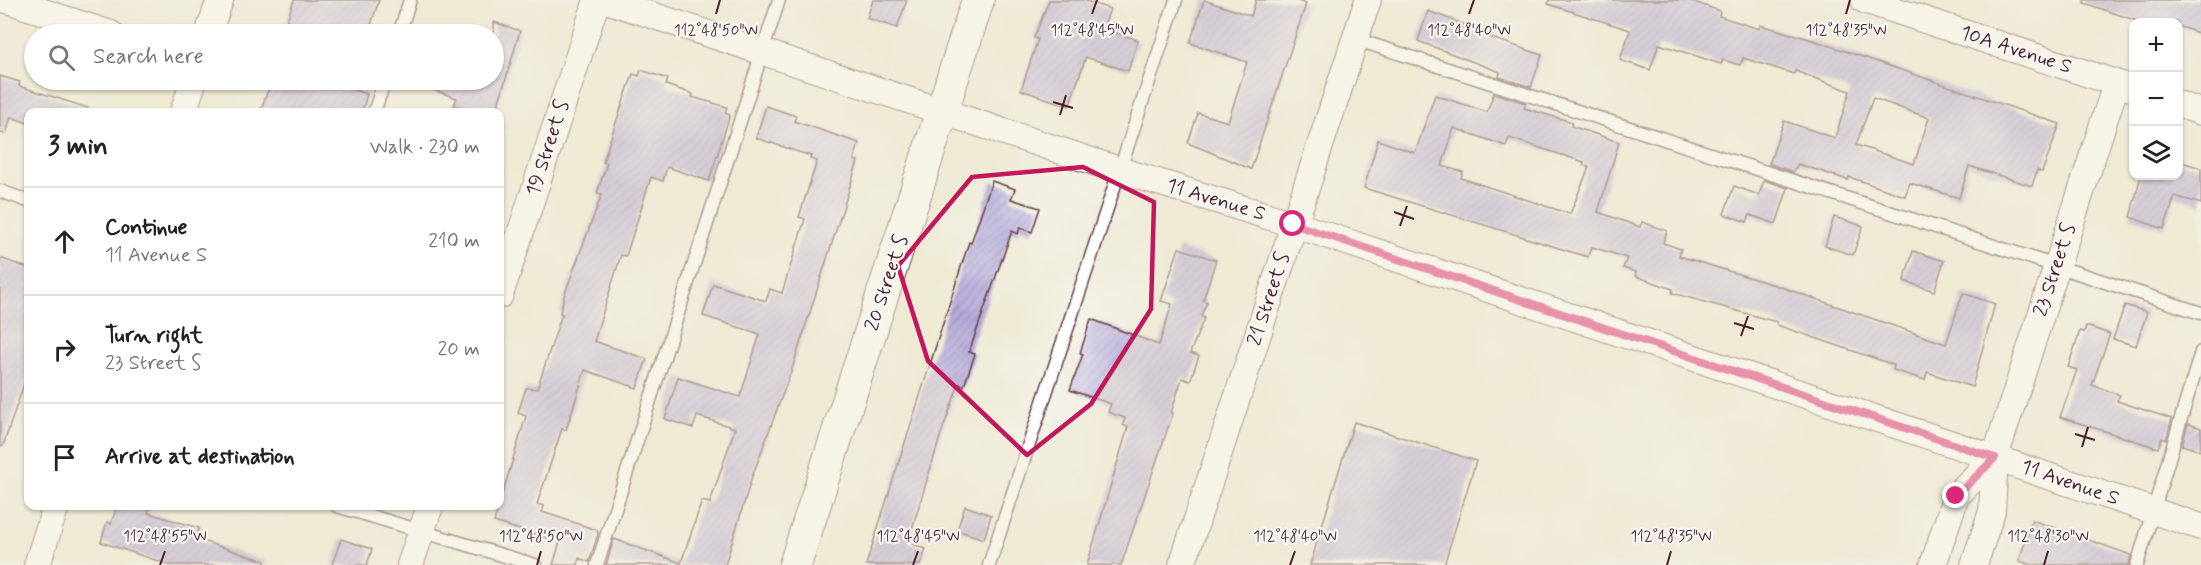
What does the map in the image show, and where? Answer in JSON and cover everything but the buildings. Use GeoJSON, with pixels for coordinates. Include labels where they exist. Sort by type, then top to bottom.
{"type":"FeatureCollection","features":[{"type":"Feature","properties":{"kind":"street"},"geometry":{"type":"LineString","coordinates":[[7,0],[80,24]]}},
{"type":"Feature","properties":{"kind":"street"},"geometry":{"type":"LineString","coordinates":[[212,24],[220,0]]}},
{"type":"Feature","properties":{"kind":"street","name":"19 Street S"},"geometry":{"type":"LineString","coordinates":[[504,283],[597,0]]}},
{"type":"Feature","properties":{"kind":"street","name":"11 Avenue S"},"geometry":{"type":"LineString","coordinates":[[606,0],[1119,170],[1293,224],[2201,527]]}},
{"type":"Feature","properties":{"kind":"street","name":"20 Street S"},"geometry":{"type":"LineString","coordinates":[[795,565],[978,0]]}},
{"type":"Feature","properties":{"kind":"street","name":"21 Street S"},"geometry":{"type":"LineString","coordinates":[[1182,565],[1368,0]]}},
{"type":"Feature","properties":{"kind":"street","name":"10A Avenue S"},"geometry":{"type":"LineString","coordinates":[[1864,0],[1906,7],[2125,86]]}},
{"type":"Feature","properties":{"kind":"street","name":"23 Street S"},"geometry":{"type":"LineString","coordinates":[[1974,565],[1992,510],[1995,458],[2057,265],[2125,86]]}},
{"type":"Feature","properties":{"kind":"street"},"geometry":{"type":"LineString","coordinates":[[184,108],[191,90]]}},
{"type":"Feature","properties":{"kind":"street"},"geometry":{"type":"LineString","coordinates":[[2183,106],[2201,112]]}},
{"type":"Feature","properties":{"kind":"street","name":"23 Street S"},"geometry":{"type":"LineString","coordinates":[[1934,565],[1956,496],[1995,458]]}},
{"type":"Feature","properties":{"kind":"street"},"geometry":{"type":"LineString","coordinates":[[37,565],[55,510]]}},
{"type":"Feature","properties":{"kind":"street"},"geometry":{"type":"LineString","coordinates":[[410,565],[429,510]]}},
{"type":"Feature","properties":{"kind":"lane"},"geometry":{"type":"LineString","coordinates":[[402,24],[410,0]]}},
{"type":"Feature","properties":{"kind":"lane"},"geometry":{"type":"LineString","coordinates":[[597,565],[779,0]]}},
{"type":"Feature","properties":{"kind":"lane"},"geometry":{"type":"LineString","coordinates":[[988,565],[1176,0]]}},
{"type":"Feature","properties":{"kind":"lane"},"geometry":{"type":"LineString","coordinates":[[1355,39],[2201,313]]}},
{"type":"Feature","properties":{"kind":"lane"},"geometry":{"type":"LineString","coordinates":[[375,108],[381,90]]}},
{"type":"Feature","properties":{"kind":"lane"},"geometry":{"type":"LineString","coordinates":[[0,192],[24,200]]}},
{"type":"Feature","properties":{"kind":"lane"},"geometry":{"type":"LineString","coordinates":[[2137,565],[2201,352]]}},
{"type":"Feature","properties":{"kind":"lane"},"geometry":{"type":"LineString","coordinates":[[350,510],[535,565]]}},
{"type":"Feature","properties":{"kind":"highlighted area"},"geometry":{"type":"Polygon","coordinates":[[[1083,167],[1154,202],[1151,309],[1091,404],[1027,455],[928,361],[898,266],[972,177],[1083,167]]]}},
{"type":"Feature","properties":{"kind":"route"},"geometry":{"type":"LineString","coordinates":[[1293,224],[1995,458],[1956,496]]}}]}
